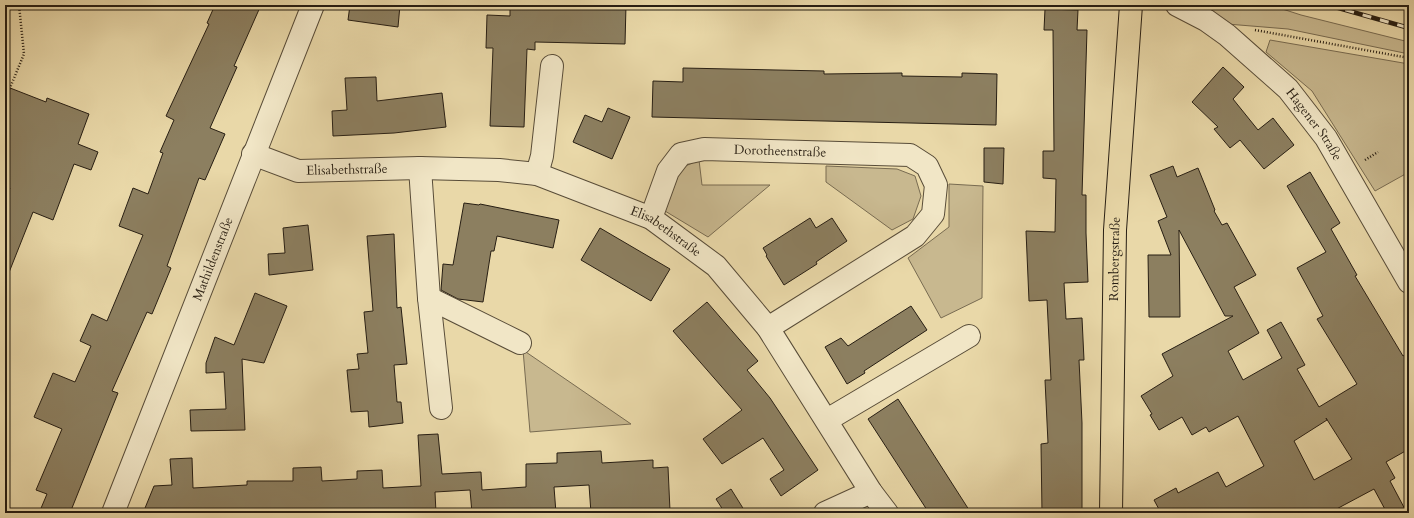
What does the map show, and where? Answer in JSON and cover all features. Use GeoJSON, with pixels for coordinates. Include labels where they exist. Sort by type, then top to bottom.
{"type":"FeatureCollection","features":[{"type":"Feature","properties":{"kind":"main road","name":"Rombergstraße"},"geometry":{"type":"LineString","coordinates":[[1112,513],[1115,230],[1131,5]]}},
{"type":"Feature","properties":{"kind":"street","name":"Mathildenstraße"},"geometry":{"type":"LineString","coordinates":[[113,513],[253,154],[313,5]]}},
{"type":"Feature","properties":{"kind":"street","name":"Hagener Straße"},"geometry":{"type":"LineString","coordinates":[[1177,5],[1206,20],[1227,35],[1288,89],[1326,138],[1409,282]]}},
{"type":"Feature","properties":{"kind":"street"},"geometry":{"type":"LineString","coordinates":[[537,174],[542,156],[552,66]]}},
{"type":"Feature","properties":{"kind":"street","name":"Dorotheenstraße"},"geometry":{"type":"LineString","coordinates":[[651,218],[668,171],[681,154],[704,148],[910,156],[926,166],[936,185],[933,214],[915,236],[768,328]]}},
{"type":"Feature","properties":{"kind":"street","name":"Elisabethstraße"},"geometry":{"type":"LineString","coordinates":[[253,154],[298,171],[420,168],[498,170],[537,174],[651,218],[716,266],[768,328],[871,492],[887,513]]}},
{"type":"Feature","properties":{"kind":"street"},"geometry":{"type":"LineString","coordinates":[[420,168],[429,298],[441,408]]}},
{"type":"Feature","properties":{"kind":"street"},"geometry":{"type":"LineString","coordinates":[[429,298],[520,343]]}},
{"type":"Feature","properties":{"kind":"street"},"geometry":{"type":"LineString","coordinates":[[827,420],[969,336]]}},
{"type":"Feature","properties":{"kind":"street"},"geometry":{"type":"LineString","coordinates":[[825,513],[871,492]]}},
{"type":"Feature","properties":{"kind":"path"},"geometry":{"type":"LineString","coordinates":[[5,100],[24,54],[19,5]]}},
{"type":"Feature","properties":{"kind":"path"},"geometry":{"type":"LineString","coordinates":[[1395,5],[1409,9]]}},
{"type":"Feature","properties":{"kind":"path"},"geometry":{"type":"LineString","coordinates":[[1227,35],[1251,29],[1409,58]]}},
{"type":"Feature","properties":{"kind":"path"},"geometry":{"type":"LineString","coordinates":[[1362,162],[1378,152]]}},
{"type":"Feature","properties":{"kind":"shaded area"},"geometry":{"type":"Polygon","coordinates":[[[1198,5],[1270,5],[1301,15],[1409,42],[1409,54],[1288,29],[1227,24],[1198,5]]]}},
{"type":"Feature","properties":{"kind":"shaded area"},"geometry":{"type":"Polygon","coordinates":[[[1270,40],[1409,64],[1409,172],[1375,191],[1312,91],[1266,52],[1270,40]]]}},
{"type":"Feature","properties":{"kind":"shaded area"},"geometry":{"type":"Polygon","coordinates":[[[699,160],[702,185],[770,185],[708,237],[665,211],[681,168],[699,160]]]}},
{"type":"Feature","properties":{"kind":"shaded area"},"geometry":{"type":"Polygon","coordinates":[[[826,166],[897,169],[915,176],[921,196],[913,219],[892,230],[826,182],[826,166]]]}},
{"type":"Feature","properties":{"kind":"shaded area"},"geometry":{"type":"Polygon","coordinates":[[[949,184],[983,186],[982,298],[941,318],[908,258],[949,227],[949,184]]]}},
{"type":"Feature","properties":{"kind":"shaded area"},"geometry":{"type":"Polygon","coordinates":[[[523,350],[631,424],[530,432],[523,350]]]}},
{"type":"Feature","properties":{"kind":"building"},"geometry":{"type":"Polygon","coordinates":[[[215,5],[261,5],[234,66],[237,67],[210,128],[225,134],[205,180],[199,178],[167,266],[171,268],[152,314],[147,312],[112,391],[118,393],[70,513],[39,513],[47,494],[36,490],[62,429],[34,417],[53,373],[75,382],[91,346],[80,341],[92,314],[107,321],[143,235],[119,226],[133,188],[148,194],[163,153],[160,152],[174,120],[166,116],[209,24],[207,23],[215,5]]]}},
{"type":"Feature","properties":{"kind":"building"},"geometry":{"type":"Polygon","coordinates":[[[350,5],[400,5],[398,27],[348,20],[350,5]]]}},
{"type":"Feature","properties":{"kind":"building"},"geometry":{"type":"Polygon","coordinates":[[[510,5],[594,7],[594,5],[626,5],[625,44],[535,42],[535,50],[527,49],[524,127],[490,126],[493,48],[486,48],[487,15],[510,16],[510,5]]]}},
{"type":"Feature","properties":{"kind":"building"},"geometry":{"type":"Polygon","coordinates":[[[1045,9],[1078,10],[1077,30],[1087,30],[1082,195],[1086,195],[1088,282],[1064,283],[1066,319],[1082,318],[1084,360],[1079,360],[1082,423],[1082,513],[1042,513],[1041,444],[1048,443],[1045,380],[1051,380],[1047,300],[1029,301],[1026,231],[1055,232],[1056,179],[1043,178],[1043,151],[1054,151],[1053,30],[1044,30],[1045,9]]]}},
{"type":"Feature","properties":{"kind":"building"},"geometry":{"type":"Polygon","coordinates":[[[1223,67],[1244,87],[1233,99],[1258,130],[1273,118],[1294,145],[1264,169],[1240,140],[1230,148],[1214,129],[1218,127],[1192,102],[1223,67]]]}},
{"type":"Feature","properties":{"kind":"building"},"geometry":{"type":"Polygon","coordinates":[[[683,68],[824,71],[824,74],[902,73],[902,76],[962,77],[962,73],[997,74],[996,125],[652,117],[653,81],[683,82],[683,68]]]}},
{"type":"Feature","properties":{"kind":"building"},"geometry":{"type":"Polygon","coordinates":[[[376,77],[377,101],[442,93],[446,127],[394,133],[333,136],[332,111],[347,110],[345,78],[376,77]]]}},
{"type":"Feature","properties":{"kind":"building"},"geometry":{"type":"Polygon","coordinates":[[[5,86],[46,102],[47,98],[89,114],[78,144],[98,152],[91,170],[74,164],[53,220],[33,212],[6,280],[5,201],[10,188],[5,187],[5,86]]]}},
{"type":"Feature","properties":{"kind":"building"},"geometry":{"type":"Polygon","coordinates":[[[608,108],[630,117],[612,159],[573,142],[585,115],[602,122],[608,108]]]}},
{"type":"Feature","properties":{"kind":"building"},"geometry":{"type":"Polygon","coordinates":[[[984,148],[1004,148],[1003,184],[984,182],[984,148]]]}},
{"type":"Feature","properties":{"kind":"building"},"geometry":{"type":"Polygon","coordinates":[[[1173,166],[1177,177],[1198,168],[1215,210],[1214,211],[1222,225],[1227,223],[1256,275],[1234,287],[1259,333],[1228,351],[1243,380],[1282,358],[1267,330],[1281,322],[1305,365],[1297,369],[1319,407],[1357,384],[1317,319],[1323,316],[1297,268],[1326,252],[1287,186],[1310,172],[1340,223],[1331,229],[1357,275],[1355,276],[1403,356],[1409,352],[1409,449],[1386,462],[1395,478],[1390,481],[1407,513],[1387,513],[1374,489],[1329,513],[1161,513],[1154,500],[1176,488],[1178,493],[1218,472],[1226,487],[1264,466],[1238,416],[1209,432],[1206,427],[1192,435],[1182,417],[1159,430],[1150,415],[1152,414],[1141,396],[1173,376],[1162,354],[1233,316],[1225,316],[1179,230],[1180,317],[1149,317],[1148,255],[1171,255],[1158,221],[1167,217],[1150,175],[1173,166]],[[1326,418],[1327,420],[1294,441],[1314,480],[1352,459],[1326,418]]]}},
{"type":"Feature","properties":{"kind":"building"},"geometry":{"type":"Polygon","coordinates":[[[464,203],[480,204],[559,220],[553,248],[497,236],[494,251],[491,251],[483,302],[458,299],[441,290],[443,264],[453,265],[464,203]]]}},
{"type":"Feature","properties":{"kind":"building"},"geometry":{"type":"Polygon","coordinates":[[[810,218],[816,228],[832,218],[847,241],[816,262],[817,264],[784,285],[766,256],[767,255],[763,248],[810,218]]]}},
{"type":"Feature","properties":{"kind":"building"},"geometry":{"type":"Polygon","coordinates":[[[308,225],[313,270],[269,275],[268,254],[285,253],[283,228],[308,225]]]}},
{"type":"Feature","properties":{"kind":"building"},"geometry":{"type":"Polygon","coordinates":[[[600,228],[670,269],[651,301],[581,260],[600,228]]]}},
{"type":"Feature","properties":{"kind":"building"},"geometry":{"type":"Polygon","coordinates":[[[394,234],[397,308],[401,307],[407,364],[394,365],[397,402],[401,402],[403,423],[369,427],[368,411],[351,412],[347,370],[359,369],[357,354],[368,353],[364,312],[373,311],[367,236],[394,234]]]}},
{"type":"Feature","properties":{"kind":"building"},"geometry":{"type":"Polygon","coordinates":[[[255,293],[287,306],[264,363],[242,359],[245,430],[191,431],[190,410],[226,409],[224,372],[206,373],[206,363],[215,337],[234,345],[255,293]]]}},
{"type":"Feature","properties":{"kind":"building"},"geometry":{"type":"Polygon","coordinates":[[[707,302],[758,361],[747,370],[770,398],[818,470],[781,496],[770,479],[784,470],[763,438],[722,464],[703,439],[742,410],[673,331],[707,302]]]}},
{"type":"Feature","properties":{"kind":"building"},"geometry":{"type":"Polygon","coordinates":[[[911,306],[927,330],[864,371],[865,373],[847,384],[825,347],[841,338],[848,346],[911,306]]]}},
{"type":"Feature","properties":{"kind":"building"},"geometry":{"type":"Polygon","coordinates":[[[898,399],[971,513],[929,513],[868,419],[898,399]]]}},
{"type":"Feature","properties":{"kind":"building"},"geometry":{"type":"Polygon","coordinates":[[[438,434],[442,474],[481,472],[482,490],[526,487],[526,464],[557,463],[557,453],[601,451],[602,463],[653,460],[653,468],[668,467],[670,511],[591,513],[589,485],[554,487],[556,513],[472,513],[470,490],[435,492],[436,513],[143,513],[154,486],[172,485],[170,459],[192,458],[193,488],[247,485],[247,481],[293,481],[293,468],[321,467],[322,481],[357,479],[357,471],[382,470],[383,488],[421,486],[418,435],[438,434]]]}},
{"type":"Feature","properties":{"kind":"building"},"geometry":{"type":"Polygon","coordinates":[[[731,489],[746,513],[725,513],[716,499],[731,489]]]}},
{"type":"Feature","properties":{"kind":"railway"},"geometry":{"type":"LineString","coordinates":[[1328,5],[1409,28]]}}]}
